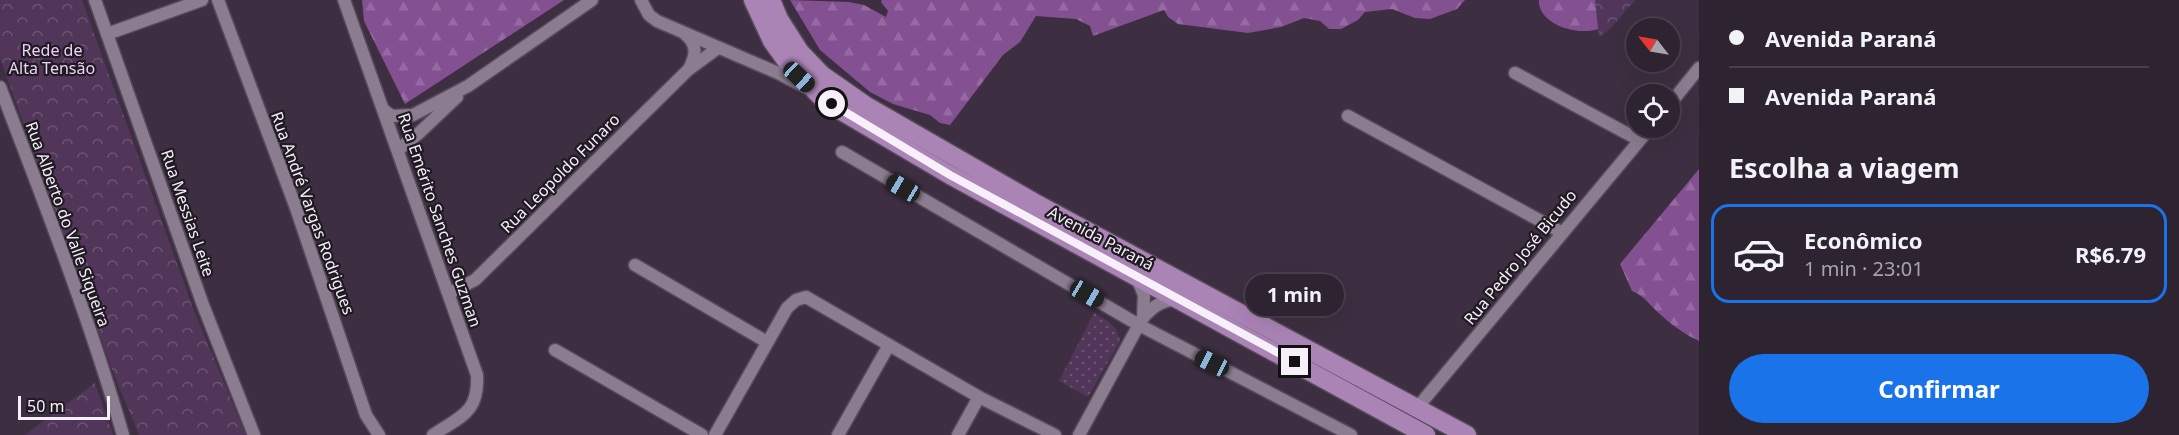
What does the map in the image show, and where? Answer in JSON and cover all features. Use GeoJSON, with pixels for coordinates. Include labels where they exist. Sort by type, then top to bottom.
{"type":"FeatureCollection","features":[{"type":"Feature","properties":{"kind":"main road","name":"Avenida Paraná"},"geometry":{"type":"LineString","coordinates":[[753,0],[777,48],[799,77],[820,97],[950,175],[1426,435]]}},
{"type":"Feature","properties":{"kind":"main road","name":"Avenida Paraná"},"geometry":{"type":"LineString","coordinates":[[771,0],[782,24],[800,52],[822,75],[865,105],[1038,204],[1467,435]]}},
{"type":"Feature","properties":{"kind":"street","name":"Rua Messias Leite"},"geometry":{"type":"LineString","coordinates":[[95,0],[202,305],[254,435]]}},
{"type":"Feature","properties":{"kind":"street"},"geometry":{"type":"LineString","coordinates":[[107,34],[202,0]]}},
{"type":"Feature","properties":{"kind":"street","name":"Rua André Vargas Rodrigues"},"geometry":{"type":"LineString","coordinates":[[218,0],[296,208],[366,415],[379,435]]}},
{"type":"Feature","properties":{"kind":"street","name":"Rua Emérito Sanches Guzman"},"geometry":{"type":"LineString","coordinates":[[344,0],[450,293],[477,375],[478,392],[467,412],[433,435]]}},
{"type":"Feature","properties":{"kind":"street"},"geometry":{"type":"LineString","coordinates":[[384,111],[392,116],[412,115],[468,86],[592,0]]}},
{"type":"Feature","properties":{"kind":"street"},"geometry":{"type":"LineString","coordinates":[[641,0],[649,15],[657,21],[778,73],[820,97]]}},
{"type":"Feature","properties":{"kind":"street"},"geometry":{"type":"LineString","coordinates":[[685,34],[694,44],[695,53],[688,70]]}},
{"type":"Feature","properties":{"kind":"street","name":"Rua Leopoldo Funaro"},"geometry":{"type":"LineString","coordinates":[[450,293],[475,280],[688,70],[718,48]]}},
{"type":"Feature","properties":{"kind":"street"},"geometry":{"type":"LineString","coordinates":[[1680,92],[1699,68]]}},
{"type":"Feature","properties":{"kind":"street"},"geometry":{"type":"LineString","coordinates":[[1515,73],[1639,140]]}},
{"type":"Feature","properties":{"kind":"street"},"geometry":{"type":"LineString","coordinates":[[398,150],[419,134],[468,86]]}},
{"type":"Feature","properties":{"kind":"street","name":"Rua Alberto do Valle Siqueira"},"geometry":{"type":"LineString","coordinates":[[0,87],[105,372],[123,435]]}},
{"type":"Feature","properties":{"kind":"street"},"geometry":{"type":"LineString","coordinates":[[1348,116],[1561,232]]}},
{"type":"Feature","properties":{"kind":"street","name":"Rua Pedro José Bicudo"},"geometry":{"type":"LineString","coordinates":[[1417,408],[1639,140]]}},
{"type":"Feature","properties":{"kind":"street"},"geometry":{"type":"LineString","coordinates":[[842,152],[1141,322],[1351,435]]}},
{"type":"Feature","properties":{"kind":"street"},"geometry":{"type":"LineString","coordinates":[[635,265],[767,342]]}},
{"type":"Feature","properties":{"kind":"street"},"geometry":{"type":"LineString","coordinates":[[1135,275],[1142,285],[1144,295],[1141,322]]}},
{"type":"Feature","properties":{"kind":"street"},"geometry":{"type":"LineString","coordinates":[[715,435],[787,308],[796,300],[806,297],[979,397],[1055,435]]}},
{"type":"Feature","properties":{"kind":"street"},"geometry":{"type":"LineString","coordinates":[[1079,435],[1149,310],[1166,300],[1180,299]]}},
{"type":"Feature","properties":{"kind":"street"},"geometry":{"type":"LineString","coordinates":[[838,435],[889,345]]}},
{"type":"Feature","properties":{"kind":"street"},"geometry":{"type":"LineString","coordinates":[[555,350],[702,435]]}},
{"type":"Feature","properties":{"kind":"street"},"geometry":{"type":"LineString","coordinates":[[958,435],[979,397]]}},
{"type":"Feature","properties":{"kind":"green space","name":"Rede de Alta Tensão"},"geometry":{"type":"Polygon","coordinates":[[[0,0],[82,0],[194,311],[246,435],[139,435],[113,372],[0,58],[0,0]]]}},
{"type":"Feature","properties":{"kind":"green space"},"geometry":{"type":"Polygon","coordinates":[[[362,0],[564,0],[405,104],[364,21],[362,0]]]}},
{"type":"Feature","properties":{"kind":"green space"},"geometry":{"type":"Polygon","coordinates":[[[790,0],[849,2],[864,5],[886,17],[888,11],[881,2],[882,0],[1465,0],[1457,9],[1430,19],[1415,18],[1392,9],[1365,12],[1358,20],[1341,29],[1329,29],[1320,21],[1304,18],[1281,27],[1248,33],[1178,24],[1168,17],[1164,10],[1093,36],[1090,26],[1076,19],[1036,16],[1020,42],[1003,55],[950,125],[940,123],[930,115],[893,104],[870,92],[820,50],[790,0]]]}},
{"type":"Feature","properties":{"kind":"green space"},"geometry":{"type":"Polygon","coordinates":[[[1539,0],[1620,0],[1612,19],[1602,27],[1592,31],[1580,31],[1568,29],[1547,18],[1541,10],[1539,0]]]}},
{"type":"Feature","properties":{"kind":"green space"},"geometry":{"type":"Polygon","coordinates":[[[1595,0],[1635,0],[1610,29],[1599,37],[1595,0]]]}},
{"type":"Feature","properties":{"kind":"green space"},"geometry":{"type":"Polygon","coordinates":[[[1699,169],[1699,341],[1675,327],[1632,291],[1620,264],[1699,169]]]}},
{"type":"Feature","properties":{"kind":"green space"},"geometry":{"type":"Polygon","coordinates":[[[1094,313],[1114,327],[1120,341],[1088,397],[1059,381],[1094,313]]]}},
{"type":"Feature","properties":{"kind":"green space"},"geometry":{"type":"Polygon","coordinates":[[[95,383],[113,435],[25,435],[95,383]]]}},
{"type":"Feature","properties":{"kind":"route"},"geometry":{"type":"LineString","coordinates":[[832,104],[950,175],[1295,362]]}}]}
